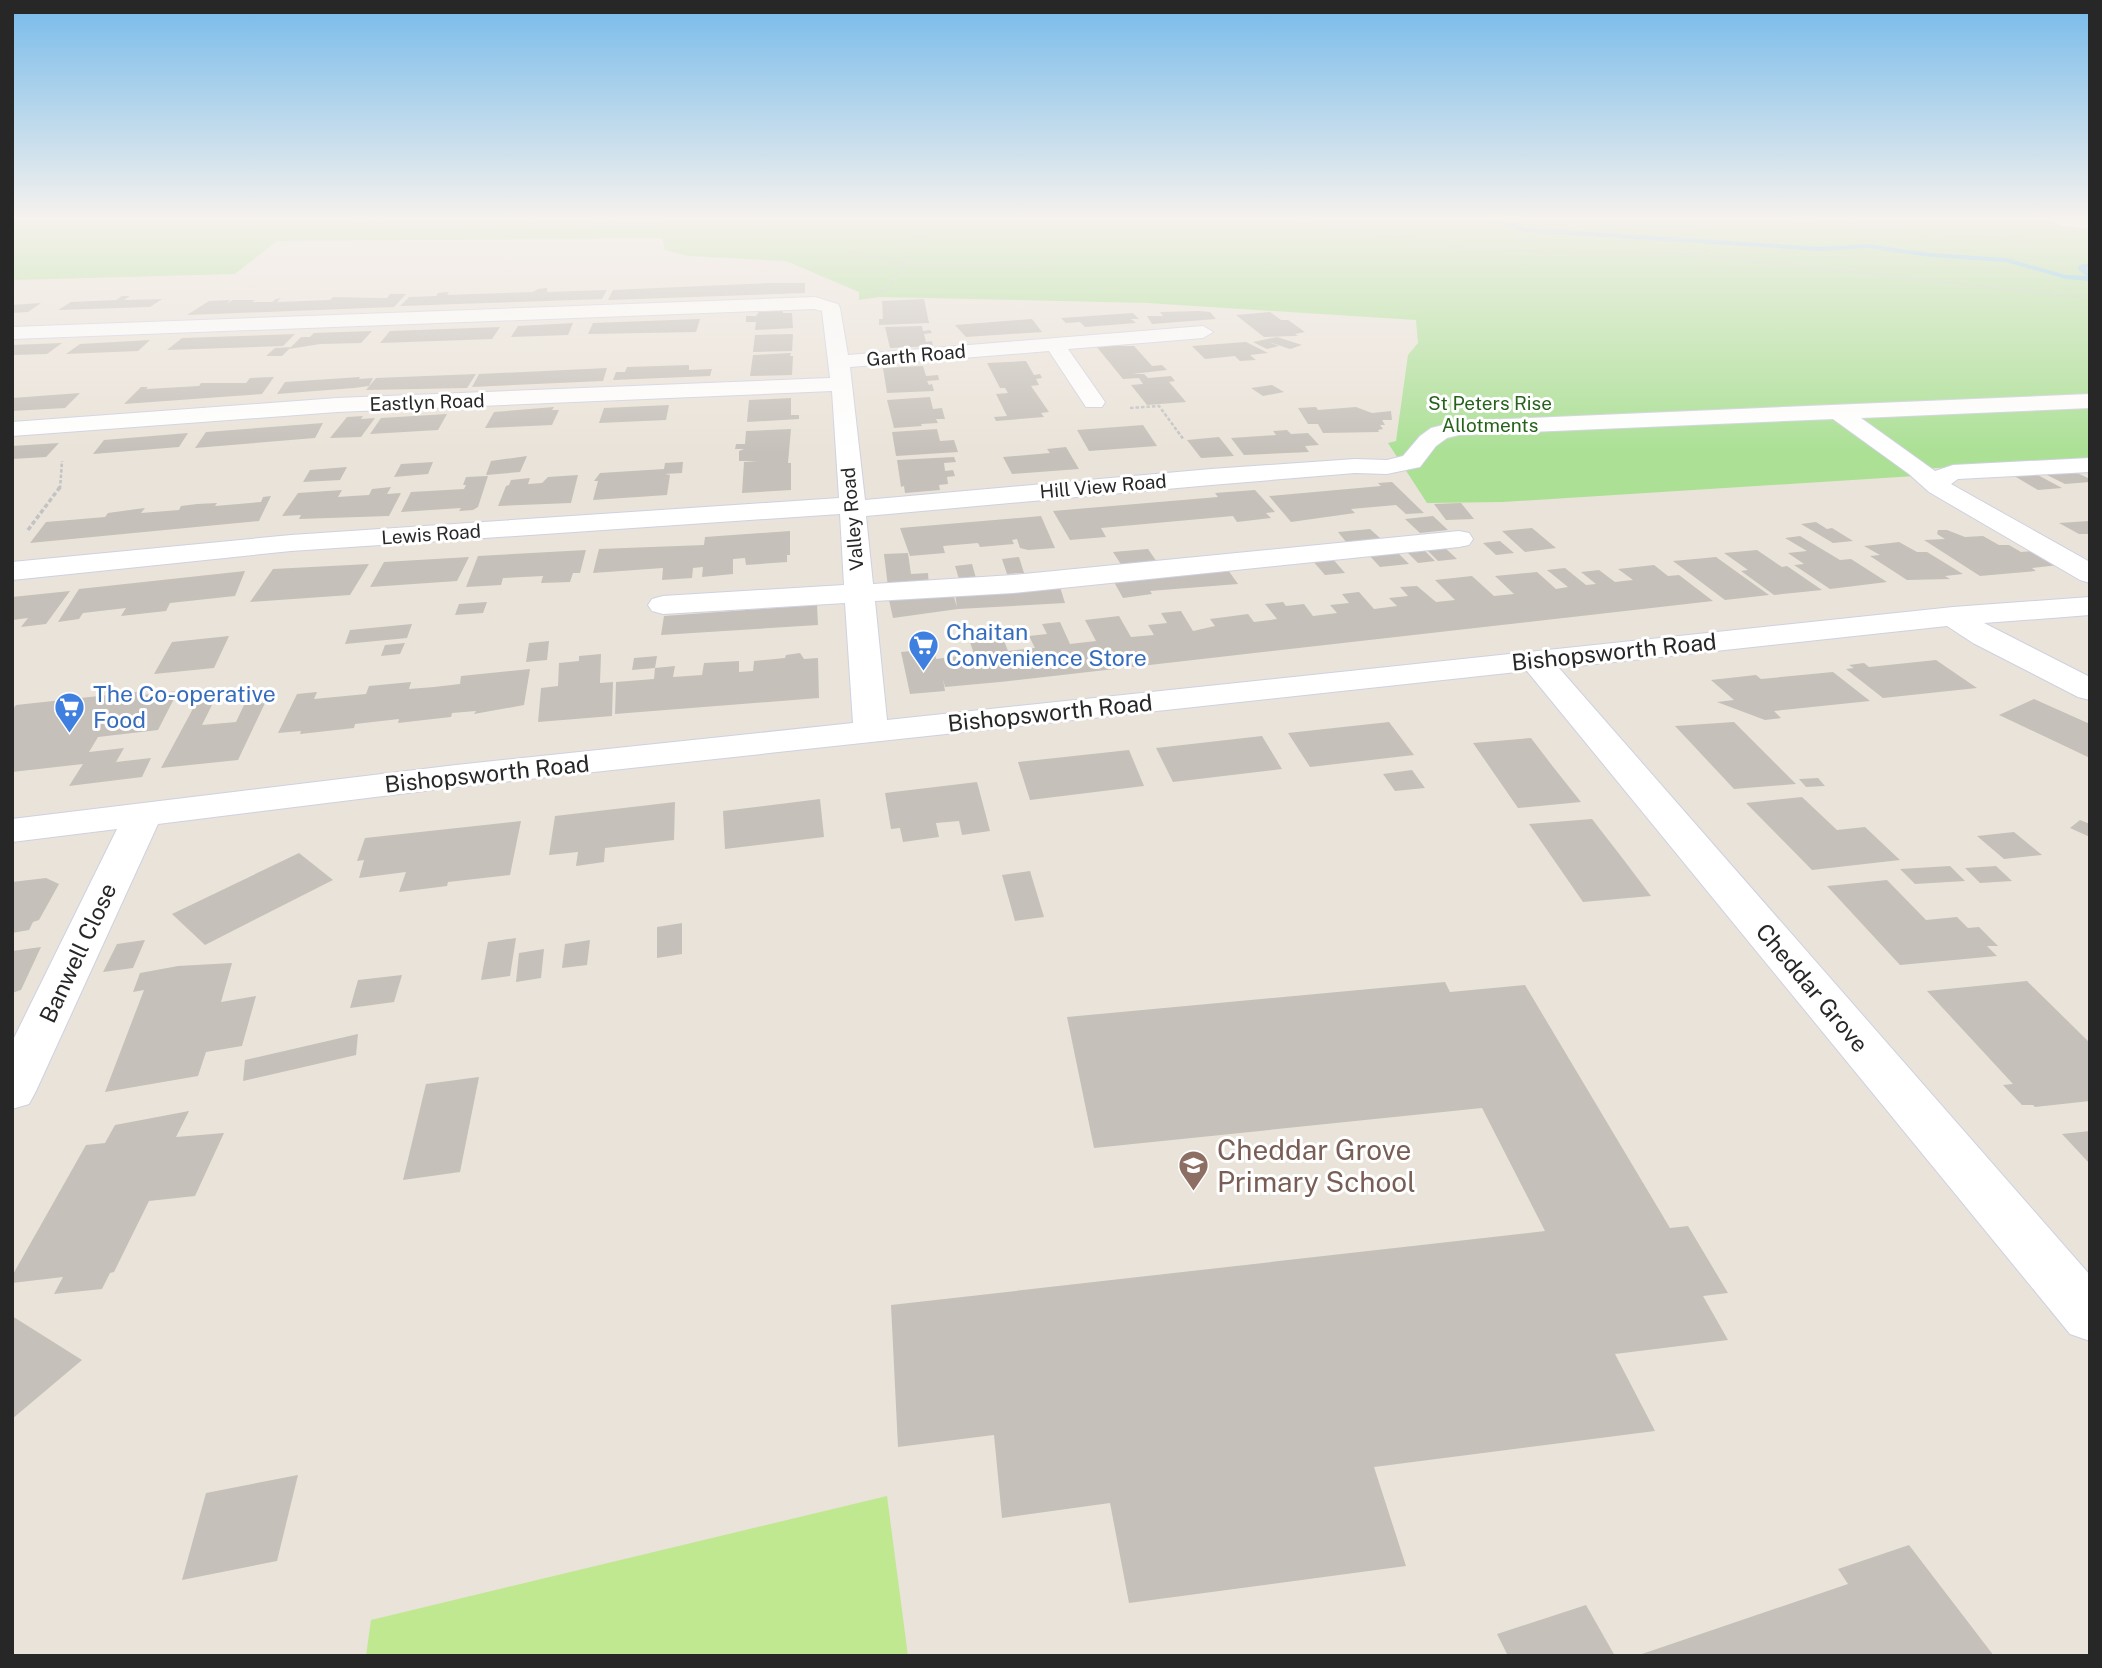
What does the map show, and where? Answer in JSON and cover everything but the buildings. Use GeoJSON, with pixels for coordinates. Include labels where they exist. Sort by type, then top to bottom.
{"type":"FeatureCollection","features":[{"type":"Feature","properties":{"kind":"street"},"geometry":{"type":"LineString","coordinates":[[12,333],[815,303],[828,306]]}},
{"type":"Feature","properties":{"kind":"street","name":"Valley Road"},"geometry":{"type":"LineString","coordinates":[[828,306],[831,308],[840,373],[871,733]]}},
{"type":"Feature","properties":{"kind":"street","name":"Garth Road"},"geometry":{"type":"LineString","coordinates":[[840,373],[1054,344],[1203,332]]}},
{"type":"Feature","properties":{"kind":"street"},"geometry":{"type":"LineString","coordinates":[[1054,344],[1094,402]]}},
{"type":"Feature","properties":{"kind":"street","name":"Eastlyn Road"},"geometry":{"type":"LineString","coordinates":[[12,429],[840,373]]}},
{"type":"Feature","properties":{"kind":"street","name":"Hill View Road"},"geometry":{"type":"LineString","coordinates":[[850,507],[1354,466],[1387,467],[1411,462],[1428,441],[1439,433],[1459,428],[2090,401]]}},
{"type":"Feature","properties":{"kind":"street"},"geometry":{"type":"LineString","coordinates":[[1837,411],[1918,469],[1938,487],[2090,574]]}},
{"type":"Feature","properties":{"kind":"street"},"geometry":{"type":"LineString","coordinates":[[1938,487],[1940,478],[1953,472],[2090,465]]}},
{"type":"Feature","properties":{"kind":"street","name":"Lewis Road"},"geometry":{"type":"LineString","coordinates":[[12,571],[291,543],[850,507]]}},
{"type":"Feature","properties":{"kind":"street"},"geometry":{"type":"LineString","coordinates":[[663,605],[1013,584],[1459,539]]}},
{"type":"Feature","properties":{"kind":"street","name":"Bishopsworth Road"},"geometry":{"type":"LineString","coordinates":[[12,831],[456,776],[1953,616],[2090,606]]}},
{"type":"Feature","properties":{"kind":"street"},"geometry":{"type":"LineString","coordinates":[[1953,616],[1983,636],[2090,690]]}},
{"type":"Feature","properties":{"kind":"street","name":"Cheddar Grove"},"geometry":{"type":"LineString","coordinates":[[1535,660],[2090,1316]]}},
{"type":"Feature","properties":{"kind":"street","name":"Banwell Close"},"geometry":{"type":"LineString","coordinates":[[12,1091],[143,814]]}},
{"type":"Feature","properties":{"kind":"path"},"geometry":{"type":"LineString","coordinates":[[828,306],[858,298]]}},
{"type":"Feature","properties":{"kind":"path"},"geometry":{"type":"LineString","coordinates":[[1094,402],[1126,408],[1159,406],[1211,477]]}},
{"type":"Feature","properties":{"kind":"path"},"geometry":{"type":"LineString","coordinates":[[20,540],[60,489],[62,460],[94,423]]}},
{"type":"Feature","properties":{"kind":"green space","name":"St Peters Rise Allotments"},"geometry":{"type":"Polygon","coordinates":[[[917,298],[2090,298],[2090,460],[1918,469],[1915,476],[1503,502],[1427,503],[1388,443],[1396,441],[1408,355],[1418,343],[1416,320],[1147,303],[917,298]]]}},
{"type":"Feature","properties":{"kind":"green space"},"geometry":{"type":"Polygon","coordinates":[[[887,1496],[908,1656],[366,1656],[371,1620],[887,1496]]]}},
{"type":"Feature","properties":{"kind":"place","name":"Chaitan Convenience Store"},"geometry":{"type":"Point","coordinates":[923,672]}},
{"type":"Feature","properties":{"kind":"place","name":"The Co-operative Food"},"geometry":{"type":"Point","coordinates":[70,734]}},
{"type":"Feature","properties":{"kind":"place","name":"Cheddar Grove Primary School"},"geometry":{"type":"Point","coordinates":[1194,1193]}}]}
